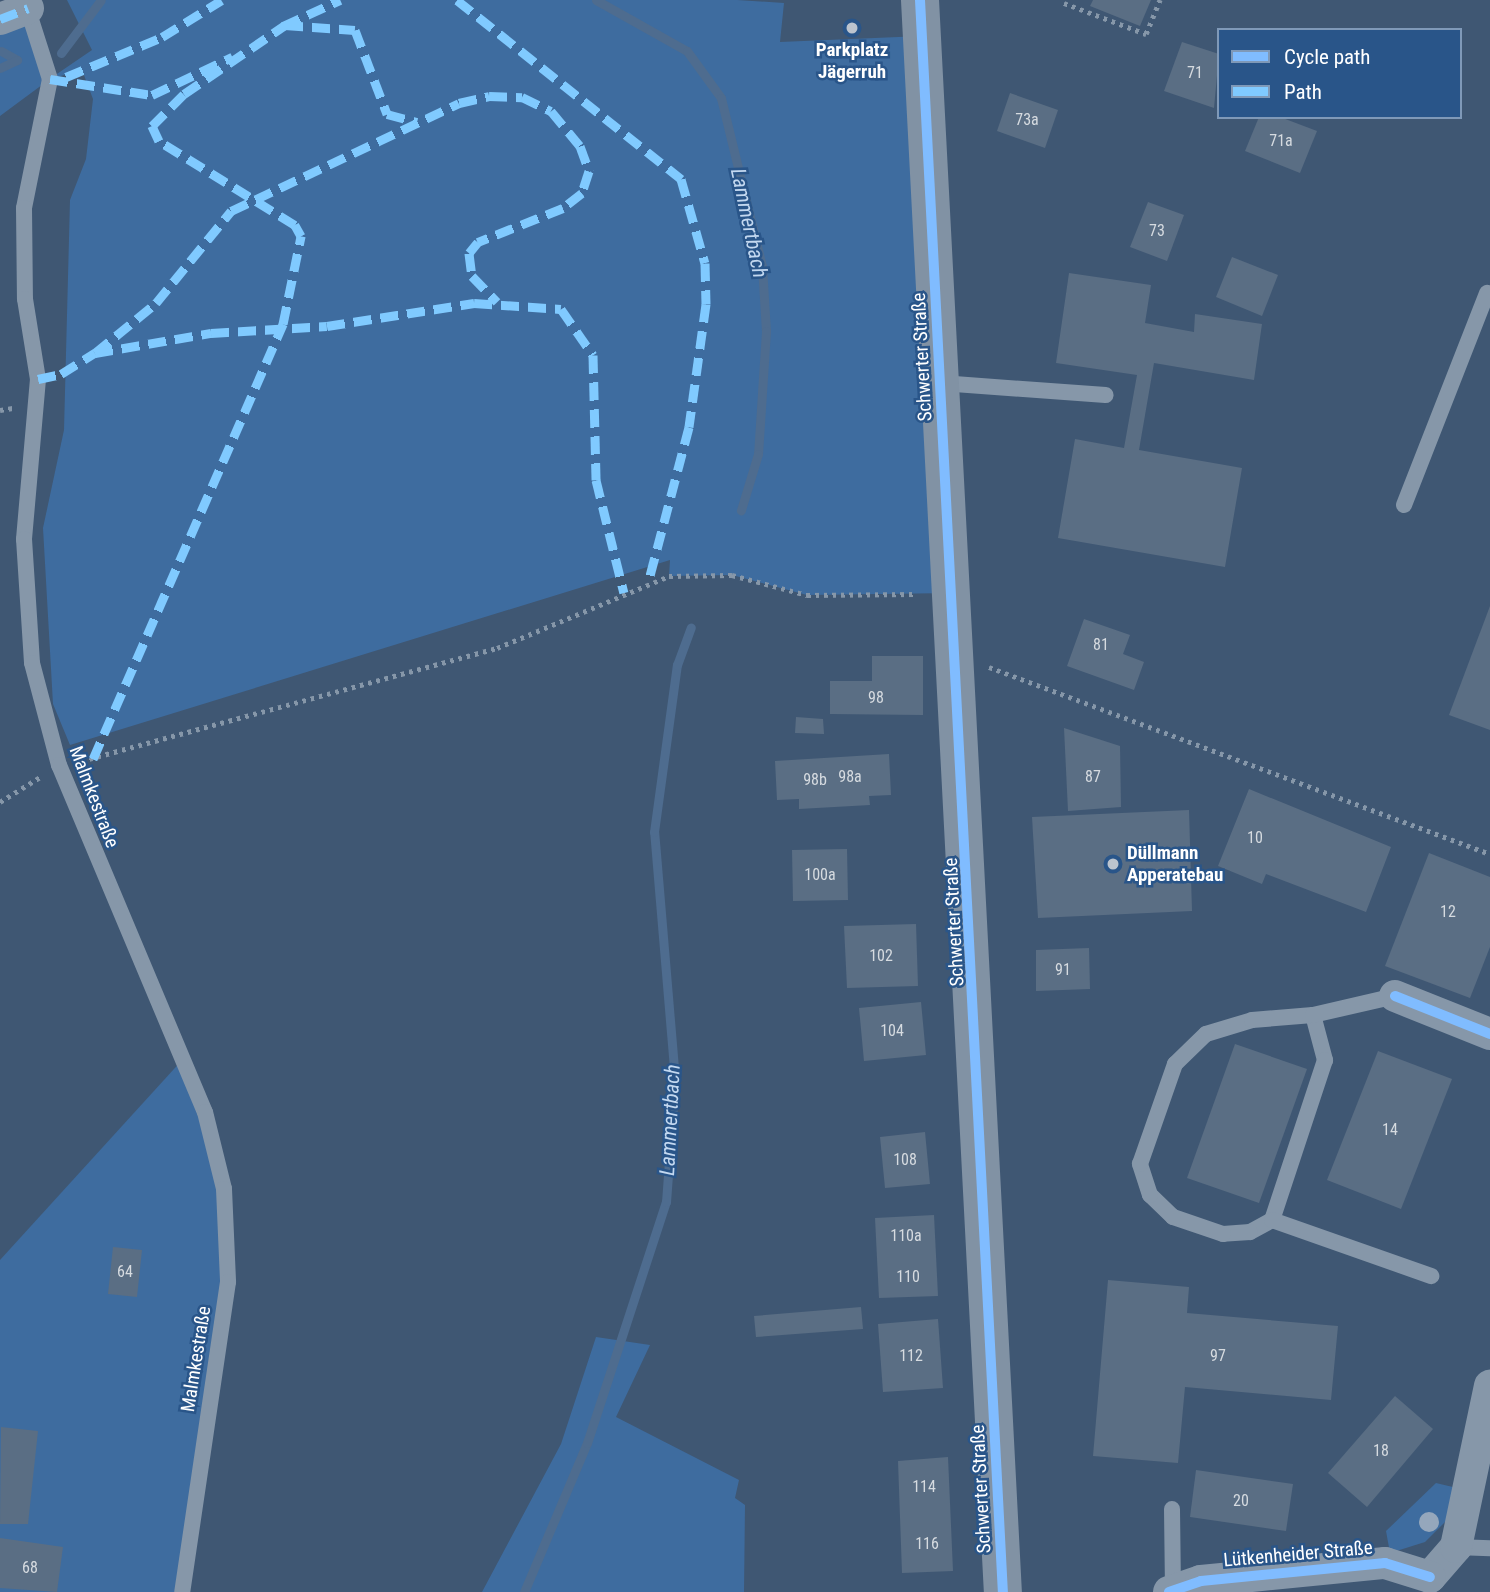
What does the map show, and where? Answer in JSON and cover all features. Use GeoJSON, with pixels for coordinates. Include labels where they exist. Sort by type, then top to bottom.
{"type":"FeatureCollection","features":[{"type":"Feature","properties":{"kind":"main road","name":"Schwerter Straße"},"geometry":{"type":"LineString","coordinates":[[920,0],[953,593],[959,657],[1003,1592]]}},
{"type":"Feature","properties":{"kind":"street"},"geometry":{"type":"LineString","coordinates":[[1395,996],[1490,1034]]}},
{"type":"Feature","properties":{"kind":"street","name":"Lütkenheider Straße"},"geometry":{"type":"LineString","coordinates":[[1171,1590],[1385,1563],[1435,1584],[1456,1547],[1490,1386]]}},
{"type":"Feature","properties":{"kind":"lane","name":"Malmkestraße"},"geometry":{"type":"LineString","coordinates":[[17,9],[50,79],[24,208],[25,299],[38,379],[24,553],[32,663],[59,765],[205,1112],[224,1189],[228,1282],[182,1592]]}},
{"type":"Feature","properties":{"kind":"lane"},"geometry":{"type":"LineString","coordinates":[[1404,505],[1489,290]]}},
{"type":"Feature","properties":{"kind":"lane"},"geometry":{"type":"LineString","coordinates":[[941,383],[1106,395]]}},
{"type":"Feature","properties":{"kind":"lane"},"geometry":{"type":"LineString","coordinates":[[1313,1015],[1325,1060],[1272,1220],[1250,1232],[1196,1230],[1150,1195],[1140,1164],[1175,1064],[1206,1034],[1252,1020],[1313,1015],[1395,996]]}},
{"type":"Feature","properties":{"kind":"lane"},"geometry":{"type":"LineString","coordinates":[[1272,1220],[1431,1276]]}},
{"type":"Feature","properties":{"kind":"lane"},"geometry":{"type":"LineString","coordinates":[[1171,1590],[1172,1509]]}},
{"type":"Feature","properties":{"kind":"lane"},"geometry":{"type":"LineString","coordinates":[[1456,1547],[1490,1548]]}},
{"type":"Feature","properties":{"kind":"path"},"geometry":{"type":"LineString","coordinates":[[1064,3],[1146,34],[1160,0]]}},
{"type":"Feature","properties":{"kind":"path"},"geometry":{"type":"LineString","coordinates":[[0,802],[59,765],[497,648],[668,576],[732,575],[807,595],[953,593]]}},
{"type":"Feature","properties":{"kind":"path"},"geometry":{"type":"LineString","coordinates":[[959,657],[1490,853]]}},
{"type":"Feature","properties":{"kind":"shaded area"},"geometry":{"type":"Polygon","coordinates":[[[67,0],[737,0],[784,3],[780,42],[922,36],[953,593],[807,595],[732,575],[669,576],[670,560],[70,745],[53,704],[43,528],[64,430],[70,200],[86,159],[93,99],[82,70],[50,79],[0,116],[0,19],[28,8],[51,78],[92,50],[67,0]]]}},
{"type":"Feature","properties":{"kind":"shaded area"},"geometry":{"type":"Polygon","coordinates":[[[184,1058],[224,1189],[228,1282],[182,1592],[0,1592],[0,1260],[184,1058]]]}},
{"type":"Feature","properties":{"kind":"shaded area"},"geometry":{"type":"Polygon","coordinates":[[[596,1337],[650,1345],[616,1417],[739,1480],[735,1498],[745,1505],[744,1592],[482,1592],[561,1444],[596,1337]]]}},
{"type":"Feature","properties":{"kind":"shaded area"},"geometry":{"type":"Polygon","coordinates":[[[1436,1483],[1457,1488],[1446,1521],[1425,1542],[1390,1553],[1386,1531],[1436,1483]]]}},
{"type":"Feature","properties":{"kind":"building"},"geometry":{"type":"Polygon","coordinates":[[[1093,0],[1151,0],[1140,26],[1090,6],[1093,0]]]}},
{"type":"Feature","properties":{"kind":"building"},"geometry":{"type":"Polygon","coordinates":[[[1182,42],[1217,53],[1214,108],[1164,91],[1182,42]]]}},
{"type":"Feature","properties":{"kind":"building"},"geometry":{"type":"Polygon","coordinates":[[[1010,93],[1058,110],[1045,148],[997,131],[1010,93]]]}},
{"type":"Feature","properties":{"kind":"building"},"geometry":{"type":"Polygon","coordinates":[[[1258,119],[1285,119],[1317,131],[1300,173],[1245,151],[1258,119]]]}},
{"type":"Feature","properties":{"kind":"building"},"geometry":{"type":"Polygon","coordinates":[[[1148,202],[1184,215],[1167,261],[1130,247],[1148,202]]]}},
{"type":"Feature","properties":{"kind":"building"},"geometry":{"type":"Polygon","coordinates":[[[1232,257],[1278,275],[1262,316],[1216,297],[1232,257]]]}},
{"type":"Feature","properties":{"kind":"building"},"geometry":{"type":"Polygon","coordinates":[[[1069,273],[1151,285],[1145,323],[1194,332],[1195,314],[1262,324],[1254,380],[1154,363],[1139,450],[1242,468],[1225,567],[1058,538],[1075,439],[1124,448],[1137,375],[1056,363],[1069,273]]]}},
{"type":"Feature","properties":{"kind":"building"},"geometry":{"type":"Polygon","coordinates":[[[1490,606],[1490,730],[1449,715],[1490,606]]]}},
{"type":"Feature","properties":{"kind":"building"},"geometry":{"type":"Polygon","coordinates":[[[1084,619],[1130,635],[1123,654],[1144,662],[1134,690],[1067,666],[1084,619]]]}},
{"type":"Feature","properties":{"kind":"building"},"geometry":{"type":"Polygon","coordinates":[[[872,656],[923,656],[923,715],[830,714],[830,681],[872,681],[872,656]]]}},
{"type":"Feature","properties":{"kind":"building"},"geometry":{"type":"Polygon","coordinates":[[[796,717],[823,719],[824,734],[795,733],[796,717]]]}},
{"type":"Feature","properties":{"kind":"building"},"geometry":{"type":"Polygon","coordinates":[[[1064,728],[1120,746],[1121,807],[1068,811],[1064,728]]]}},
{"type":"Feature","properties":{"kind":"building"},"geometry":{"type":"Polygon","coordinates":[[[889,754],[891,795],[869,796],[870,805],[799,809],[799,799],[777,800],[775,761],[889,754]]]}},
{"type":"Feature","properties":{"kind":"building"},"geometry":{"type":"Polygon","coordinates":[[[1249,789],[1391,847],[1366,912],[1266,874],[1262,884],[1218,866],[1249,789]]]}},
{"type":"Feature","properties":{"kind":"building","name":"Düllmann Apperatebau"},"geometry":{"type":"Polygon","coordinates":[[[1189,810],[1192,911],[1038,918],[1032,817],[1189,810]]]}},
{"type":"Feature","properties":{"kind":"building"},"geometry":{"type":"Polygon","coordinates":[[[847,849],[848,900],[793,901],[792,850],[847,849]]]}},
{"type":"Feature","properties":{"kind":"building"},"geometry":{"type":"Polygon","coordinates":[[[1429,853],[1490,877],[1490,947],[1470,998],[1385,966],[1429,853]]]}},
{"type":"Feature","properties":{"kind":"building"},"geometry":{"type":"Polygon","coordinates":[[[916,924],[918,986],[847,988],[844,926],[916,924]]]}},
{"type":"Feature","properties":{"kind":"building"},"geometry":{"type":"Polygon","coordinates":[[[1089,948],[1090,989],[1036,991],[1036,950],[1089,948]]]}},
{"type":"Feature","properties":{"kind":"building"},"geometry":{"type":"Polygon","coordinates":[[[921,1002],[926,1055],[864,1061],[859,1008],[921,1002]]]}},
{"type":"Feature","properties":{"kind":"building"},"geometry":{"type":"Polygon","coordinates":[[[1235,1044],[1307,1069],[1259,1203],[1187,1178],[1235,1044]]]}},
{"type":"Feature","properties":{"kind":"building"},"geometry":{"type":"Polygon","coordinates":[[[1378,1051],[1452,1079],[1401,1209],[1327,1180],[1378,1051]]]}},
{"type":"Feature","properties":{"kind":"building"},"geometry":{"type":"Polygon","coordinates":[[[925,1132],[930,1184],[885,1188],[880,1137],[925,1132]]]}},
{"type":"Feature","properties":{"kind":"building"},"geometry":{"type":"Polygon","coordinates":[[[934,1215],[938,1296],[879,1298],[875,1218],[934,1215]]]}},
{"type":"Feature","properties":{"kind":"building"},"geometry":{"type":"Polygon","coordinates":[[[113,1247],[142,1250],[137,1297],[108,1294],[113,1247]]]}},
{"type":"Feature","properties":{"kind":"building"},"geometry":{"type":"Polygon","coordinates":[[[1108,1280],[1189,1287],[1187,1313],[1338,1326],[1331,1400],[1185,1387],[1178,1463],[1093,1456],[1108,1280]]]}},
{"type":"Feature","properties":{"kind":"building"},"geometry":{"type":"Polygon","coordinates":[[[861,1307],[863,1329],[756,1337],[754,1316],[861,1307]]]}},
{"type":"Feature","properties":{"kind":"building"},"geometry":{"type":"Polygon","coordinates":[[[938,1319],[943,1388],[883,1392],[878,1324],[938,1319]]]}},
{"type":"Feature","properties":{"kind":"building"},"geometry":{"type":"Polygon","coordinates":[[[1395,1396],[1433,1429],[1367,1507],[1328,1473],[1395,1396]]]}},
{"type":"Feature","properties":{"kind":"building"},"geometry":{"type":"Polygon","coordinates":[[[1,1427],[38,1431],[28,1524],[0,1524],[1,1427]]]}},
{"type":"Feature","properties":{"kind":"building"},"geometry":{"type":"Polygon","coordinates":[[[948,1457],[953,1571],[902,1573],[898,1461],[948,1457]]]}},
{"type":"Feature","properties":{"kind":"building"},"geometry":{"type":"Polygon","coordinates":[[[1196,1470],[1293,1484],[1286,1531],[1190,1517],[1196,1470]]]}},
{"type":"Feature","properties":{"kind":"building"},"geometry":{"type":"Polygon","coordinates":[[[0,1538],[63,1547],[57,1592],[0,1588],[0,1538]]]}},
{"type":"Feature","properties":{"kind":"waterway"},"geometry":{"type":"LineString","coordinates":[[61,53],[101,0]]}},
{"type":"Feature","properties":{"kind":"waterway","name":"Lammertbach"},"geometry":{"type":"LineString","coordinates":[[596,0],[687,51],[721,98],[762,266],[766,331],[758,454],[741,510]]}},
{"type":"Feature","properties":{"kind":"waterway"},"geometry":{"type":"LineString","coordinates":[[1,51],[17,60]]}},
{"type":"Feature","properties":{"kind":"waterway"},"geometry":{"type":"LineString","coordinates":[[0,68],[17,60]]}},
{"type":"Feature","properties":{"kind":"waterway","name":"Lammertbach"},"geometry":{"type":"LineString","coordinates":[[524,1592],[587,1443],[666,1202],[675,1080],[654,832],[677,665],[691,627]]}},
{"type":"Feature","properties":{"kind":"marked path"},"geometry":{"type":"LineString","coordinates":[[66,77],[162,37],[222,0]]}},
{"type":"Feature","properties":{"kind":"marked path"},"geometry":{"type":"LineString","coordinates":[[283,26],[340,0]]}},
{"type":"Feature","properties":{"kind":"marked path"},"geometry":{"type":"LineString","coordinates":[[457,0],[681,179],[705,263],[706,304],[689,427],[648,583]]}},
{"type":"Feature","properties":{"kind":"marked path"},"geometry":{"type":"LineString","coordinates":[[0,19],[28,8]]}},
{"type":"Feature","properties":{"kind":"marked path"},"geometry":{"type":"LineString","coordinates":[[93,759],[283,324],[301,236],[295,225],[159,141],[152,126],[184,94],[285,25],[355,30],[387,114],[417,122]]}},
{"type":"Feature","properties":{"kind":"marked path"},"geometry":{"type":"LineString","coordinates":[[50,79],[152,95],[232,57]]}},
{"type":"Feature","properties":{"kind":"marked path"},"geometry":{"type":"LineString","coordinates":[[95,353],[156,303],[231,211],[459,103],[489,96],[522,97],[551,111],[580,146],[589,171],[582,193],[563,208],[478,242],[469,253],[472,276],[497,302]]}},
{"type":"Feature","properties":{"kind":"marked path"},"geometry":{"type":"LineString","coordinates":[[38,379],[61,374],[95,353],[211,333],[327,326],[474,303],[561,309],[593,355],[596,480],[624,593]]}},
{"type":"Feature","properties":{"kind":"cycle path"},"geometry":{"type":"LineString","coordinates":[[920,0],[1003,1592]]}},
{"type":"Feature","properties":{"kind":"cycle path"},"geometry":{"type":"LineString","coordinates":[[1395,996],[1490,1034]]}},
{"type":"Feature","properties":{"kind":"cycle path"},"geometry":{"type":"LineString","coordinates":[[1169,1592],[1201,1581],[1385,1563],[1430,1577]]}},
{"type":"Feature","properties":{"kind":"place","name":"Parkplatz Jägerruh"},"geometry":{"type":"Point","coordinates":[852,28]}},
{"type":"Feature","properties":{"kind":"place","name":"Düllmann Apperatebau"},"geometry":{"type":"Point","coordinates":[1113,864]}}]}
